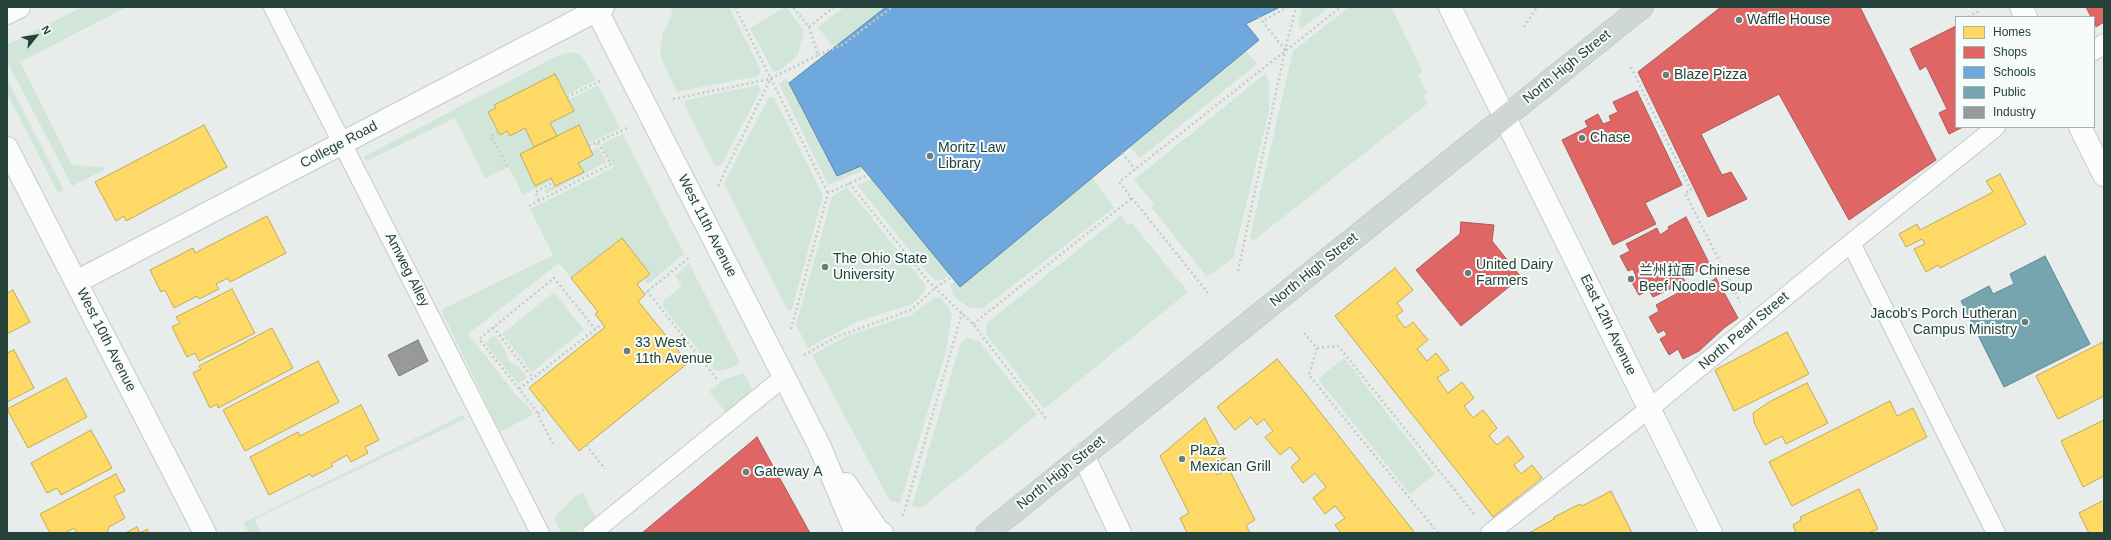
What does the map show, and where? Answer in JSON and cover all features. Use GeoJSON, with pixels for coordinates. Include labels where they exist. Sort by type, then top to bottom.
{"type":"FeatureCollection","features":[{"type":"Feature","properties":{"kind":"main road","name":"North High Street"},"geometry":{"type":"LineString","coordinates":[[987,533],[1642,7]]}},
{"type":"Feature","properties":{"kind":"street"},"geometry":{"type":"LineString","coordinates":[[7,13],[19,7]]}},
{"type":"Feature","properties":{"kind":"street","name":"East 12th Avenue"},"geometry":{"type":"LineString","coordinates":[[1450,7],[1711,533]]}},
{"type":"Feature","properties":{"kind":"street"},"geometry":{"type":"LineString","coordinates":[[2021,7],[2026,16]]}},
{"type":"Feature","properties":{"kind":"street","name":"College Road"},"geometry":{"type":"LineString","coordinates":[[76,282],[598,8]]}},
{"type":"Feature","properties":{"kind":"street","name":"West 11th Avenue"},"geometry":{"type":"LineString","coordinates":[[598,8],[819,445],[856,533]]}},
{"type":"Feature","properties":{"kind":"street"},"geometry":{"type":"LineString","coordinates":[[2080,128],[2104,175]]}},
{"type":"Feature","properties":{"kind":"street","name":"West 10th Avenue"},"geometry":{"type":"LineString","coordinates":[[7,148],[205,533]]}},
{"type":"Feature","properties":{"kind":"street","name":"West 11th Avenue"},"geometry":{"type":"LineString","coordinates":[[819,445],[878,531],[882,533]]}},
{"type":"Feature","properties":{"kind":"street"},"geometry":{"type":"LineString","coordinates":[[1083,455],[1120,533]]}},
{"type":"Feature","properties":{"kind":"lane","name":"Amweg Alley"},"geometry":{"type":"LineString","coordinates":[[274,7],[540,533]]}},
{"type":"Feature","properties":{"kind":"lane"},"geometry":{"type":"LineString","coordinates":[[2095,50],[2104,43]]}},
{"type":"Feature","properties":{"kind":"lane","name":"North Pearl Street"},"geometry":{"type":"LineString","coordinates":[[1490,533],[1650,409],[1851,243],[1995,128]]}},
{"type":"Feature","properties":{"kind":"lane"},"geometry":{"type":"LineString","coordinates":[[1851,243],[1996,533]]}},
{"type":"Feature","properties":{"kind":"lane"},"geometry":{"type":"LineString","coordinates":[[592,533],[784,376]]}},
{"type":"Feature","properties":{"kind":"path"},"geometry":{"type":"LineString","coordinates":[[735,7],[828,193],[791,329]]}},
{"type":"Feature","properties":{"kind":"path"},"geometry":{"type":"LineString","coordinates":[[794,7],[809,27],[817,55]]}},
{"type":"Feature","properties":{"kind":"path"},"geometry":{"type":"LineString","coordinates":[[809,27],[834,7]]}},
{"type":"Feature","properties":{"kind":"path"},"geometry":{"type":"LineString","coordinates":[[673,99],[770,79],[817,55],[844,44],[892,7]]}},
{"type":"Feature","properties":{"kind":"path"},"geometry":{"type":"LineString","coordinates":[[1262,21],[1288,7]]}},
{"type":"Feature","properties":{"kind":"path"},"geometry":{"type":"LineString","coordinates":[[1238,271],[1285,50],[1296,7]]}},
{"type":"Feature","properties":{"kind":"path"},"geometry":{"type":"LineString","coordinates":[[1208,293],[1119,182],[1341,7]]}},
{"type":"Feature","properties":{"kind":"path"},"geometry":{"type":"LineString","coordinates":[[1533,7],[1533,14]]}},
{"type":"Feature","properties":{"kind":"path"},"geometry":{"type":"LineString","coordinates":[[1524,26],[1537,7]]}},
{"type":"Feature","properties":{"kind":"path"},"geometry":{"type":"LineString","coordinates":[[1970,16],[1981,10]]}},
{"type":"Feature","properties":{"kind":"path"},"geometry":{"type":"LineString","coordinates":[[1259,17],[1285,50]]}},
{"type":"Feature","properties":{"kind":"path"},"geometry":{"type":"LineString","coordinates":[[1630,66],[1691,190],[1685,193],[1752,325]]}},
{"type":"Feature","properties":{"kind":"path"},"geometry":{"type":"LineString","coordinates":[[718,186],[770,79]]}},
{"type":"Feature","properties":{"kind":"path"},"geometry":{"type":"LineString","coordinates":[[567,97],[602,80]]}},
{"type":"Feature","properties":{"kind":"path"},"geometry":{"type":"LineString","coordinates":[[589,146],[626,128]]}},
{"type":"Feature","properties":{"kind":"path"},"geometry":{"type":"LineString","coordinates":[[498,132],[492,136],[508,168]]}},
{"type":"Feature","properties":{"kind":"path"},"geometry":{"type":"LineString","coordinates":[[529,206],[610,164],[597,142]]}},
{"type":"Feature","properties":{"kind":"path"},"geometry":{"type":"LineString","coordinates":[[1122,153],[1135,169]]}},
{"type":"Feature","properties":{"kind":"path"},"geometry":{"type":"LineString","coordinates":[[828,193],[868,175]]}},
{"type":"Feature","properties":{"kind":"path"},"geometry":{"type":"LineString","coordinates":[[539,200],[535,192],[554,182]]}},
{"type":"Feature","properties":{"kind":"path"},"geometry":{"type":"LineString","coordinates":[[849,183],[935,288],[974,324],[1046,420]]}},
{"type":"Feature","properties":{"kind":"path"},"geometry":{"type":"LineString","coordinates":[[974,324],[1132,198]]}},
{"type":"Feature","properties":{"kind":"path"},"geometry":{"type":"LineString","coordinates":[[644,294],[690,257]]}},
{"type":"Feature","properties":{"kind":"path"},"geometry":{"type":"LineString","coordinates":[[804,355],[836,337],[911,310],[935,288],[952,277]]}},
{"type":"Feature","properties":{"kind":"path"},"geometry":{"type":"LineString","coordinates":[[554,444],[538,414],[479,339],[554,278],[595,329]]}},
{"type":"Feature","properties":{"kind":"path"},"geometry":{"type":"LineString","coordinates":[[647,291],[717,379]]}},
{"type":"Feature","properties":{"kind":"path"},"geometry":{"type":"LineString","coordinates":[[903,516],[962,313]]}},
{"type":"Feature","properties":{"kind":"path"},"geometry":{"type":"LineString","coordinates":[[519,389],[602,324]]}},
{"type":"Feature","properties":{"kind":"path"},"geometry":{"type":"LineString","coordinates":[[493,327],[533,378]]}},
{"type":"Feature","properties":{"kind":"path"},"geometry":{"type":"LineString","coordinates":[[1304,333],[1317,348]]}},
{"type":"Feature","properties":{"kind":"path"},"geometry":{"type":"LineString","coordinates":[[1317,348],[1338,346],[1475,515]]}},
{"type":"Feature","properties":{"kind":"path"},"geometry":{"type":"LineString","coordinates":[[1317,348],[1309,375],[1438,533]]}},
{"type":"Feature","properties":{"kind":"path"},"geometry":{"type":"LineString","coordinates":[[538,414],[545,408]]}},
{"type":"Feature","properties":{"kind":"path"},"geometry":{"type":"LineString","coordinates":[[586,445],[605,469]]}},
{"type":"Feature","properties":{"kind":"green space"},"geometry":{"type":"Polygon","coordinates":[[[83,7],[127,7],[20,62],[72,165],[103,167],[104,170],[72,186],[7,61],[7,45],[83,7]]]}},
{"type":"Feature","properties":{"kind":"green space"},"geometry":{"type":"Polygon","coordinates":[[[673,7],[729,7],[761,70],[758,76],[677,92],[662,61],[660,51],[663,32],[673,13],[670,10],[673,7]]]}},
{"type":"Feature","properties":{"kind":"green space"},"geometry":{"type":"Polygon","coordinates":[[[786,7],[804,31],[798,55],[779,71],[773,71],[750,28],[786,7]]]}},
{"type":"Feature","properties":{"kind":"green space"},"geometry":{"type":"Polygon","coordinates":[[[844,7],[886,7],[834,48],[818,27],[844,7]]]}},
{"type":"Feature","properties":{"kind":"green space"},"geometry":{"type":"Polygon","coordinates":[[[1302,7],[1329,7],[1301,29],[1298,24],[1302,7]]]}},
{"type":"Feature","properties":{"kind":"green space"},"geometry":{"type":"Polygon","coordinates":[[[1349,7],[1391,7],[1423,72],[1418,75],[1427,93],[1423,95],[1427,104],[1253,241],[1250,237],[1293,51],[1349,7]]]}},
{"type":"Feature","properties":{"kind":"green space"},"geometry":{"type":"Polygon","coordinates":[[[1246,51],[1257,64],[1140,158],[1130,147],[1246,51]]]}},
{"type":"Feature","properties":{"kind":"green space"},"geometry":{"type":"Polygon","coordinates":[[[570,52],[579,54],[584,59],[596,80],[566,95],[555,74],[494,104],[496,108],[488,112],[500,135],[507,131],[510,136],[525,128],[534,147],[520,154],[535,185],[551,178],[553,180],[523,195],[509,167],[485,178],[455,118],[367,161],[363,157],[559,55],[570,52]]]}},
{"type":"Feature","properties":{"kind":"green space"},"geometry":{"type":"Polygon","coordinates":[[[1266,73],[1269,84],[1269,111],[1233,258],[1207,277],[1151,207],[1154,204],[1134,180],[1266,73]]]}},
{"type":"Feature","properties":{"kind":"green space"},"geometry":{"type":"Polygon","coordinates":[[[787,78],[789,83],[864,170],[828,185],[779,84],[787,78]]]}},
{"type":"Feature","properties":{"kind":"green space"},"geometry":{"type":"Polygon","coordinates":[[[7,79],[64,190],[58,193],[7,93],[7,79]]]}},
{"type":"Feature","properties":{"kind":"green space"},"geometry":{"type":"Polygon","coordinates":[[[598,85],[620,128],[588,144],[579,125],[557,136],[550,123],[574,111],[569,100],[598,85]]]}},
{"type":"Feature","properties":{"kind":"green space"},"geometry":{"type":"Polygon","coordinates":[[[758,85],[761,90],[721,165],[715,166],[684,104],[687,100],[758,85]]]}},
{"type":"Feature","properties":{"kind":"green space"},"geometry":{"type":"Polygon","coordinates":[[[769,97],[774,97],[823,196],[792,309],[788,311],[724,183],[769,97]]]}},
{"type":"Feature","properties":{"kind":"green space"},"geometry":{"type":"Polygon","coordinates":[[[623,134],[684,254],[648,284],[644,279],[650,273],[621,238],[571,278],[559,263],[468,334],[518,397],[532,411],[533,415],[500,432],[441,310],[553,255],[530,209],[614,167],[600,145],[623,134]]]}},
{"type":"Feature","properties":{"kind":"green space"},"geometry":{"type":"Polygon","coordinates":[[[598,148],[607,162],[546,194],[544,190],[584,172],[578,163],[593,155],[591,151],[598,148]]]}},
{"type":"Feature","properties":{"kind":"green space"},"geometry":{"type":"Polygon","coordinates":[[[1092,177],[1114,208],[982,309],[968,307],[954,297],[950,285],[1092,177]]]}},
{"type":"Feature","properties":{"kind":"green space"},"geometry":{"type":"Polygon","coordinates":[[[872,179],[950,274],[942,280],[936,280],[930,276],[857,185],[872,179]]]}},
{"type":"Feature","properties":{"kind":"green space"},"geometry":{"type":"Polygon","coordinates":[[[847,187],[924,283],[926,288],[913,304],[856,322],[808,348],[796,325],[832,197],[847,187]]]}},
{"type":"Feature","properties":{"kind":"green space"},"geometry":{"type":"Polygon","coordinates":[[[1121,215],[1128,225],[1132,223],[1188,292],[1044,409],[986,334],[987,323],[1121,215]]]}},
{"type":"Feature","properties":{"kind":"green space"},"geometry":{"type":"Polygon","coordinates":[[[689,263],[740,363],[728,369],[719,371],[714,369],[663,307],[664,300],[682,286],[675,276],[689,263]]]}},
{"type":"Feature","properties":{"kind":"green space"},"geometry":{"type":"Polygon","coordinates":[[[554,292],[584,330],[532,372],[502,334],[554,292]]]}},
{"type":"Feature","properties":{"kind":"green space"},"geometry":{"type":"Polygon","coordinates":[[[935,297],[941,298],[950,309],[952,317],[945,355],[900,503],[890,501],[812,355],[849,335],[911,315],[935,297]]]}},
{"type":"Feature","properties":{"kind":"green space"},"geometry":{"type":"Polygon","coordinates":[[[494,335],[504,348],[509,362],[517,365],[527,377],[518,384],[485,343],[494,335]]]}},
{"type":"Feature","properties":{"kind":"green space"},"geometry":{"type":"Polygon","coordinates":[[[967,338],[979,341],[1037,415],[921,508],[912,506],[959,348],[962,341],[967,338]]]}},
{"type":"Feature","properties":{"kind":"green space"},"geometry":{"type":"Polygon","coordinates":[[[1344,358],[1435,474],[1410,494],[1318,379],[1344,358]]]}},
{"type":"Feature","properties":{"kind":"green space"},"geometry":{"type":"Polygon","coordinates":[[[744,373],[754,393],[727,414],[709,391],[723,380],[744,373]]]}},
{"type":"Feature","properties":{"kind":"green space"},"geometry":{"type":"Polygon","coordinates":[[[463,415],[465,419],[254,519],[261,533],[249,533],[243,523],[463,415]]]}},
{"type":"Feature","properties":{"kind":"green space"},"geometry":{"type":"Polygon","coordinates":[[[583,493],[596,518],[576,533],[561,533],[554,518],[574,497],[583,493]]]}},
{"type":"Feature","properties":{"kind":"building: Homes"},"geometry":{"type":"Polygon","coordinates":[[[555,74],[574,111],[550,123],[557,136],[534,147],[525,128],[510,136],[507,131],[500,135],[488,112],[496,108],[494,105],[555,74]]]}},
{"type":"Feature","properties":{"kind":"building: Homes"},"geometry":{"type":"Polygon","coordinates":[[[204,125],[227,167],[126,221],[124,216],[116,221],[95,182],[204,125]]]}},
{"type":"Feature","properties":{"kind":"building: Homes"},"geometry":{"type":"Polygon","coordinates":[[[579,125],[593,155],[578,163],[584,172],[555,186],[551,178],[535,186],[520,154],[579,125]]]}},
{"type":"Feature","properties":{"kind":"building: Homes"},"geometry":{"type":"Polygon","coordinates":[[[2000,174],[2026,224],[1940,268],[1938,265],[1926,272],[1914,249],[1925,244],[1922,239],[1906,247],[1899,234],[1917,224],[1920,230],[1993,192],[1986,181],[2000,174]]]}},
{"type":"Feature","properties":{"kind":"building: Homes"},"geometry":{"type":"Polygon","coordinates":[[[267,216],[286,253],[230,282],[228,278],[216,284],[219,289],[199,299],[197,296],[174,308],[165,290],[161,292],[150,270],[193,248],[195,253],[267,216]]]}},
{"type":"Feature","properties":{"kind":"building: Homes","name":"33 West 11th Avenue"},"geometry":{"type":"Polygon","coordinates":[[[622,238],[650,274],[637,284],[645,295],[638,301],[688,363],[579,451],[529,388],[605,327],[595,314],[598,312],[571,278],[622,238]]]}},
{"type":"Feature","properties":{"kind":"building: Homes"},"geometry":{"type":"Polygon","coordinates":[[[1395,268],[1413,290],[1397,303],[1403,311],[1396,316],[1405,328],[1413,322],[1428,340],[1417,349],[1427,361],[1436,353],[1449,370],[1437,378],[1448,393],[1462,382],[1474,398],[1464,406],[1473,418],[1483,410],[1497,428],[1489,436],[1497,445],[1508,436],[1524,457],[1514,465],[1521,474],[1532,465],[1542,478],[1493,517],[1335,316],[1395,268]]]}},
{"type":"Feature","properties":{"kind":"building: Homes"},"geometry":{"type":"Polygon","coordinates":[[[232,289],[255,333],[199,361],[195,353],[187,357],[172,327],[180,323],[176,317],[232,289]]]}},
{"type":"Feature","properties":{"kind":"building: Homes"},"geometry":{"type":"Polygon","coordinates":[[[13,290],[30,322],[7,334],[7,293],[13,290]]]}},
{"type":"Feature","properties":{"kind":"building: Homes"},"geometry":{"type":"Polygon","coordinates":[[[272,328],[293,368],[218,408],[217,404],[210,408],[193,373],[201,369],[199,366],[272,328]]]}},
{"type":"Feature","properties":{"kind":"building: Homes"},"geometry":{"type":"Polygon","coordinates":[[[1787,332],[1809,374],[1734,411],[1715,370],[1787,332]]]}},
{"type":"Feature","properties":{"kind":"building: Homes"},"geometry":{"type":"Polygon","coordinates":[[[2103,342],[2104,396],[2058,419],[2036,376],[2103,342]]]}},
{"type":"Feature","properties":{"kind":"building: Homes"},"geometry":{"type":"Polygon","coordinates":[[[14,350],[34,388],[7,402],[7,353],[14,350]]]}},
{"type":"Feature","properties":{"kind":"building: Homes"},"geometry":{"type":"Polygon","coordinates":[[[1277,359],[1415,533],[1341,533],[1335,525],[1345,518],[1335,506],[1325,514],[1313,498],[1326,487],[1315,473],[1303,483],[1291,467],[1300,459],[1290,447],[1280,455],[1265,437],[1273,431],[1264,419],[1257,425],[1251,417],[1235,430],[1217,407],[1277,359]]]}},
{"type":"Feature","properties":{"kind":"building: Homes"},"geometry":{"type":"Polygon","coordinates":[[[318,361],[339,402],[245,451],[223,410],[318,361]]]}},
{"type":"Feature","properties":{"kind":"building: Homes"},"geometry":{"type":"Polygon","coordinates":[[[66,378],[87,417],[28,448],[7,409],[66,378]]]}},
{"type":"Feature","properties":{"kind":"building: Homes"},"geometry":{"type":"Polygon","coordinates":[[[1807,383],[1828,423],[1786,444],[1782,436],[1765,445],[1754,422],[1753,413],[1769,402],[1807,383]]]}},
{"type":"Feature","properties":{"kind":"building: Homes"},"geometry":{"type":"Polygon","coordinates":[[[1890,401],[1897,416],[1913,408],[1927,437],[1792,506],[1769,462],[1890,401]]]}},
{"type":"Feature","properties":{"kind":"building: Homes"},"geometry":{"type":"Polygon","coordinates":[[[361,405],[379,440],[365,447],[368,453],[351,462],[347,455],[331,464],[333,466],[312,477],[310,474],[269,495],[250,457],[298,432],[300,436],[361,405]]]}},
{"type":"Feature","properties":{"kind":"building: Homes"},"geometry":{"type":"Polygon","coordinates":[[[1205,418],[1226,458],[1212,466],[1217,475],[1229,469],[1255,520],[1246,525],[1250,533],[1187,533],[1180,518],[1189,513],[1160,456],[1205,418]]]}},
{"type":"Feature","properties":{"kind":"building: Homes"},"geometry":{"type":"Polygon","coordinates":[[[2104,420],[2104,476],[2083,487],[2061,441],[2104,420]]]}},
{"type":"Feature","properties":{"kind":"building: Homes"},"geometry":{"type":"Polygon","coordinates":[[[91,430],[112,468],[61,495],[57,488],[47,493],[31,463],[91,430]]]}},
{"type":"Feature","properties":{"kind":"building: Homes"},"geometry":{"type":"Polygon","coordinates":[[[116,474],[125,491],[114,496],[125,518],[109,527],[107,533],[77,533],[74,528],[65,533],[50,533],[40,514],[116,474]]]}},
{"type":"Feature","properties":{"kind":"building: Homes"},"geometry":{"type":"Polygon","coordinates":[[[1859,489],[1878,529],[1868,533],[1796,533],[1793,525],[1801,520],[1800,517],[1859,489]]]}},
{"type":"Feature","properties":{"kind":"building: Homes"},"geometry":{"type":"Polygon","coordinates":[[[1611,491],[1632,533],[1529,533],[1554,519],[1554,517],[1580,504],[1582,506],[1611,491]]]}},
{"type":"Feature","properties":{"kind":"building: Homes"},"geometry":{"type":"Polygon","coordinates":[[[2104,500],[2104,533],[2089,533],[2079,513],[2104,500]]]}},
{"type":"Feature","properties":{"kind":"building: Homes"},"geometry":{"type":"Polygon","coordinates":[[[137,527],[140,533],[125,533],[137,527]]]}},
{"type":"Feature","properties":{"kind":"building: Homes"},"geometry":{"type":"Polygon","coordinates":[[[147,529],[149,533],[140,533],[147,529]]]}},
{"type":"Feature","properties":{"kind":"building: Shops"},"geometry":{"type":"Polygon","coordinates":[[[1721,7],[1860,7],[1936,160],[1849,220],[1779,94],[1701,134],[1722,175],[1731,172],[1747,199],[1708,217],[1638,72],[1721,7]]]}},
{"type":"Feature","properties":{"kind":"building: Shops"},"geometry":{"type":"Polygon","coordinates":[[[2086,7],[2104,7],[2104,22],[2096,27],[2095,16],[2090,16],[2086,7]]]}},
{"type":"Feature","properties":{"kind":"building: Shops"},"geometry":{"type":"Polygon","coordinates":[[[1955,26],[1955,128],[1961,128],[1949,134],[1939,113],[1947,109],[1926,66],[1920,70],[1910,49],[1955,26]]]}},
{"type":"Feature","properties":{"kind":"building: Shops"},"geometry":{"type":"Polygon","coordinates":[[[1637,91],[1682,185],[1645,203],[1656,224],[1613,245],[1562,140],[1588,127],[1585,121],[1598,114],[1603,124],[1611,121],[1609,116],[1618,112],[1613,102],[1637,91]]]}},
{"type":"Feature","properties":{"kind":"building: Shops"},"geometry":{"type":"Polygon","coordinates":[[[1686,217],[1710,265],[1691,274],[1690,272],[1682,275],[1685,282],[1653,297],[1649,290],[1639,295],[1630,279],[1636,276],[1633,269],[1628,271],[1620,256],[1630,251],[1626,244],[1657,228],[1660,235],[1669,229],[1668,227],[1686,217]]]}},
{"type":"Feature","properties":{"kind":"building: Shops","name":"United Dairy Farmers"},"geometry":{"type":"Polygon","coordinates":[[[1461,222],[1494,225],[1492,241],[1521,277],[1461,326],[1416,270],[1460,234],[1461,222]]]}},
{"type":"Feature","properties":{"kind":"building: Shops"},"geometry":{"type":"Polygon","coordinates":[[[1716,278],[1738,318],[1724,328],[1699,351],[1683,359],[1678,349],[1669,355],[1660,339],[1667,335],[1664,330],[1658,333],[1649,317],[1659,311],[1656,305],[1687,288],[1691,295],[1716,278]]]}},
{"type":"Feature","properties":{"kind":"building: Shops","name":"Gateway A"},"geometry":{"type":"Polygon","coordinates":[[[757,437],[810,533],[642,533],[757,437]]]}},
{"type":"Feature","properties":{"kind":"building: Schools"},"geometry":{"type":"Polygon","coordinates":[[[886,7],[1280,7],[1246,24],[1259,40],[960,287],[861,166],[837,176],[789,83],[886,7]]]}},
{"type":"Feature","properties":{"kind":"building: Public","name":"Jacob's Porch Lutheran Campus Ministry"},"geometry":{"type":"Polygon","coordinates":[[[2045,256],[2090,344],[2004,387],[1961,301],[1989,286],[1993,294],[2014,284],[2010,274],[2045,256]]]}},
{"type":"Feature","properties":{"kind":"building: Industry"},"geometry":{"type":"Polygon","coordinates":[[[418,340],[428,361],[399,376],[388,355],[418,340]]]}},
{"type":"Feature","properties":{"kind":"place","name":"Waffle House"},"geometry":{"type":"Point","coordinates":[1739,20]}},
{"type":"Feature","properties":{"kind":"place","name":"Blaze Pizza"},"geometry":{"type":"Point","coordinates":[1666,75]}},
{"type":"Feature","properties":{"kind":"place","name":"Chase"},"geometry":{"type":"Point","coordinates":[1582,138]}},
{"type":"Feature","properties":{"kind":"place","name":"Moritz Law Library"},"geometry":{"type":"Point","coordinates":[930,156]}},
{"type":"Feature","properties":{"kind":"place","name":"The Ohio State University"},"geometry":{"type":"Point","coordinates":[825,267]}},
{"type":"Feature","properties":{"kind":"place","name":"United Dairy Farmers"},"geometry":{"type":"Point","coordinates":[1468,273]}},
{"type":"Feature","properties":{"kind":"place","name":"兰州拉面 Chinese Beef Noodle Soup"},"geometry":{"type":"Point","coordinates":[1631,279]}},
{"type":"Feature","properties":{"kind":"place","name":"Jacob's Porch Lutheran Campus Ministry"},"geometry":{"type":"Point","coordinates":[2025,322]}},
{"type":"Feature","properties":{"kind":"place","name":"33 West 11th Avenue"},"geometry":{"type":"Point","coordinates":[627,351]}},
{"type":"Feature","properties":{"kind":"place","name":"Plaza Mexican Grill"},"geometry":{"type":"Point","coordinates":[1182,459]}},
{"type":"Feature","properties":{"kind":"place","name":"Gateway A"},"geometry":{"type":"Point","coordinates":[746,472]}}]}
